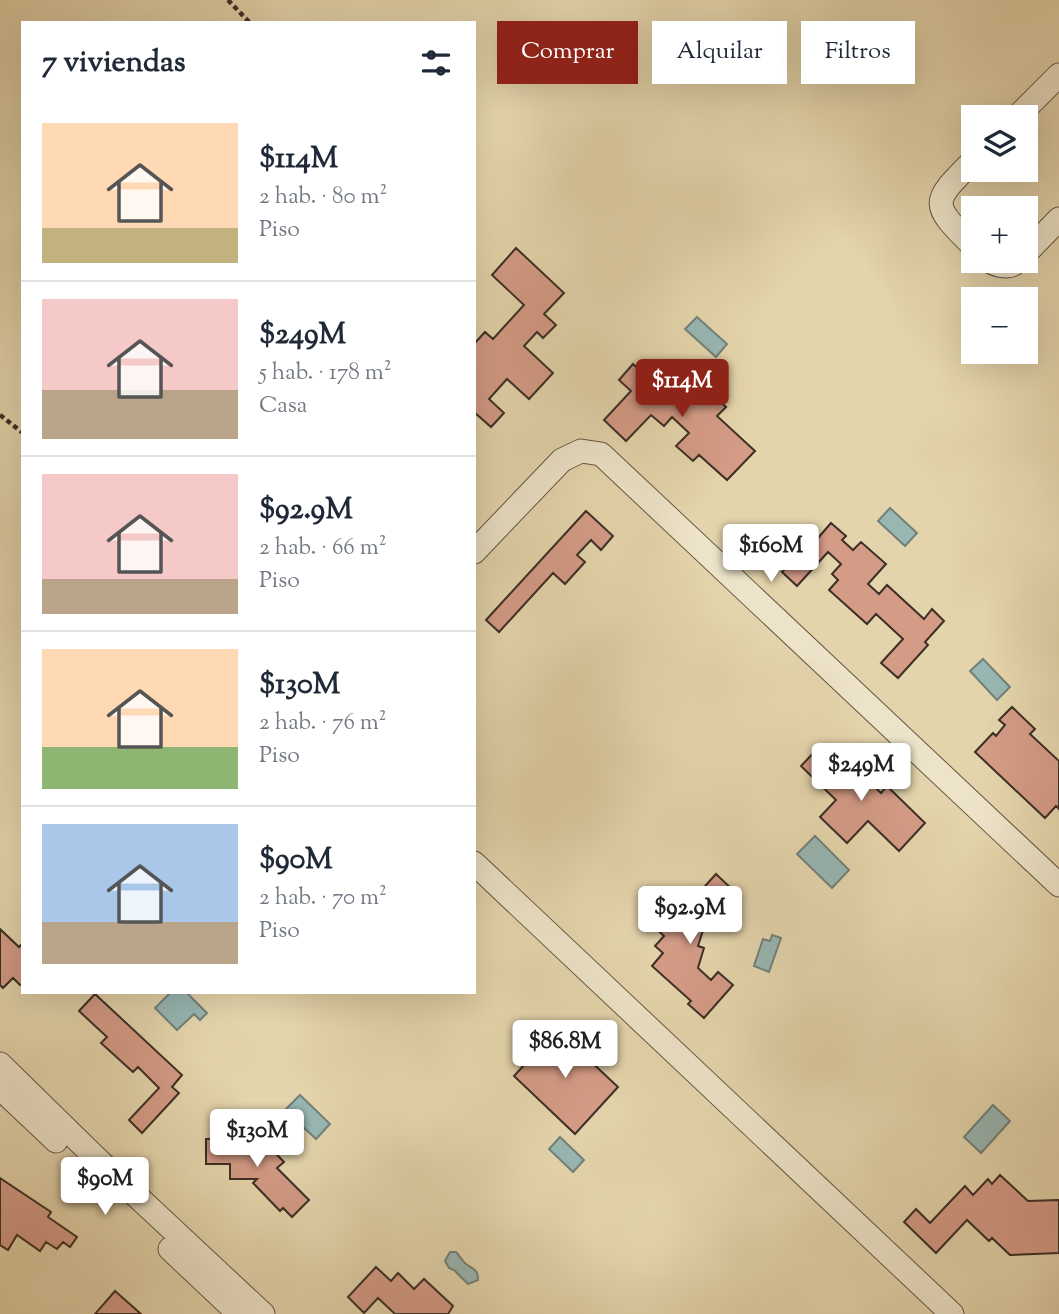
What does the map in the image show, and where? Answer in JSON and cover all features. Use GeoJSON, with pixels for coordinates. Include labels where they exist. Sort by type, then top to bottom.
{"type":"FeatureCollection","features":[{"type":"Feature","properties":{"kind":"street"},"geometry":{"type":"LineString","coordinates":[[1029,105],[1059,75]]}},
{"type":"Feature","properties":{"kind":"street"},"geometry":{"type":"LineString","coordinates":[[961,173],[947,187],[940,200],[942,214],[961,234]]}},
{"type":"Feature","properties":{"kind":"street"},"geometry":{"type":"LineString","coordinates":[[1038,241],[1059,219]]}},
{"type":"Feature","properties":{"kind":"street"},"geometry":{"type":"LineString","coordinates":[[476,550],[562,460],[581,451],[601,454],[1059,885]]}},
{"type":"Feature","properties":{"kind":"street"},"geometry":{"type":"LineString","coordinates":[[476,865],[952,1314]]}},
{"type":"Feature","properties":{"kind":"street"},"geometry":{"type":"LineString","coordinates":[[0,1064],[263,1314]]}},
{"type":"Feature","properties":{"kind":"street"},"geometry":{"type":"LineString","coordinates":[[0,1088],[239,1314]]}},
{"type":"Feature","properties":{"kind":"path"},"geometry":{"type":"LineString","coordinates":[[228,0],[248,21]]}},
{"type":"Feature","properties":{"kind":"path"},"geometry":{"type":"LineString","coordinates":[[0,415],[21,431]]}},
{"type":"Feature","properties":{"kind":"water"},"geometry":{"type":"Polygon","coordinates":[[[697,317],[727,344],[716,357],[685,329],[697,317]]]}},
{"type":"Feature","properties":{"kind":"water"},"geometry":{"type":"Polygon","coordinates":[[[890,508],[917,533],[905,546],[878,521],[890,508]]]}},
{"type":"Feature","properties":{"kind":"water"},"geometry":{"type":"Polygon","coordinates":[[[983,659],[1010,687],[997,700],[970,671],[983,659]]]}},
{"type":"Feature","properties":{"kind":"water"},"geometry":{"type":"Polygon","coordinates":[[[815,836],[849,870],[832,888],[797,854],[815,836]]]}},
{"type":"Feature","properties":{"kind":"water"},"geometry":{"type":"Polygon","coordinates":[[[772,935],[781,938],[769,972],[754,966],[763,939],[770,941],[772,935]]]}},
{"type":"Feature","properties":{"kind":"water"},"geometry":{"type":"Polygon","coordinates":[[[169,994],[188,994],[207,1013],[200,1020],[194,1014],[177,1030],[155,1008],[169,994]]]}},
{"type":"Feature","properties":{"kind":"water"},"geometry":{"type":"Polygon","coordinates":[[[300,1095],[330,1124],[316,1139],[285,1110],[300,1095]]]}},
{"type":"Feature","properties":{"kind":"water"},"geometry":{"type":"Polygon","coordinates":[[[993,1105],[1010,1121],[981,1153],[964,1137],[993,1105]]]}},
{"type":"Feature","properties":{"kind":"water"},"geometry":{"type":"Polygon","coordinates":[[[560,1137],[584,1160],[573,1172],[549,1149],[560,1137]]]}},
{"type":"Feature","properties":{"kind":"water"},"geometry":{"type":"Polygon","coordinates":[[[450,1252],[456,1252],[475,1270],[478,1280],[468,1284],[449,1268],[445,1261],[450,1252]]]}},
{"type":"Feature","properties":{"kind":"building"},"geometry":{"type":"Polygon","coordinates":[[[516,248],[564,293],[544,314],[556,325],[543,338],[537,332],[524,346],[553,373],[529,399],[507,379],[489,399],[504,413],[491,427],[476,414],[476,342],[485,332],[493,339],[524,305],[492,275],[516,248]]]}},
{"type":"Feature","properties":{"kind":"building"},"geometry":{"type":"Polygon","coordinates":[[[633,364],[664,392],[685,369],[726,407],[717,416],[755,451],[727,480],[699,455],[693,461],[676,446],[689,433],[672,417],[664,426],[651,415],[626,441],[604,420],[631,391],[619,380],[633,364]]]}},
{"type":"Feature","properties":{"kind":"building"},"geometry":{"type":"Polygon","coordinates":[[[586,511],[613,536],[601,550],[591,540],[577,555],[585,562],[565,584],[553,573],[499,632],[486,620],[586,511]]]}},
{"type":"Feature","properties":{"kind":"building"},"geometry":{"type":"Polygon","coordinates":[[[831,523],[846,536],[842,540],[853,550],[861,542],[886,564],[868,584],[879,594],[887,585],[924,619],[932,609],[944,621],[925,642],[928,645],[898,678],[881,663],[903,639],[876,614],[867,624],[829,590],[838,580],[832,574],[841,564],[828,552],[797,586],[782,572],[798,555],[790,548],[808,529],[818,538],[831,523]]]}},
{"type":"Feature","properties":{"kind":"building"},"geometry":{"type":"Polygon","coordinates":[[[1012,707],[1035,729],[1030,734],[1059,761],[1059,809],[1056,806],[1045,818],[975,752],[993,733],[996,736],[1005,725],[999,720],[1012,707]]]}},
{"type":"Feature","properties":{"kind":"building"},"geometry":{"type":"Polygon","coordinates":[[[820,746],[856,780],[861,774],[881,793],[887,786],[925,823],[899,851],[868,821],[847,843],[820,817],[836,800],[801,766],[820,746]]]}},
{"type":"Feature","properties":{"kind":"building"},"geometry":{"type":"Polygon","coordinates":[[[716,874],[735,892],[704,927],[698,946],[704,948],[698,968],[711,980],[718,972],[733,985],[704,1018],[688,1004],[691,1001],[652,966],[663,953],[655,946],[664,936],[643,916],[659,898],[678,916],[716,874]]]}},
{"type":"Feature","properties":{"kind":"building"},"geometry":{"type":"Polygon","coordinates":[[[0,929],[19,947],[21,945],[21,984],[13,978],[3,988],[0,985],[0,929]]]}},
{"type":"Feature","properties":{"kind":"building"},"geometry":{"type":"Polygon","coordinates":[[[95,994],[182,1075],[172,1087],[179,1093],[142,1133],[129,1120],[159,1088],[138,1067],[133,1072],[101,1043],[107,1037],[79,1011],[95,994]]]}},
{"type":"Feature","properties":{"kind":"building"},"geometry":{"type":"Polygon","coordinates":[[[543,1025],[565,1045],[569,1041],[618,1087],[575,1134],[514,1076],[540,1048],[531,1039],[543,1025]]]}},
{"type":"Feature","properties":{"kind":"building"},"geometry":{"type":"Polygon","coordinates":[[[251,1128],[284,1162],[277,1168],[309,1200],[292,1217],[283,1208],[280,1211],[253,1183],[257,1179],[230,1179],[230,1164],[206,1164],[206,1139],[241,1138],[251,1128]]]}},
{"type":"Feature","properties":{"kind":"building"},"geometry":{"type":"Polygon","coordinates":[[[1000,1175],[1028,1201],[1059,1200],[1059,1253],[1010,1255],[992,1238],[989,1241],[967,1220],[936,1253],[904,1222],[916,1209],[930,1223],[965,1186],[973,1195],[988,1179],[992,1184],[1000,1175]]]}},
{"type":"Feature","properties":{"kind":"building"},"geometry":{"type":"Polygon","coordinates":[[[0,1178],[51,1212],[48,1217],[77,1237],[70,1247],[63,1242],[57,1249],[46,1242],[40,1251],[17,1235],[8,1250],[0,1245],[0,1178]]]}},
{"type":"Feature","properties":{"kind":"building"},"geometry":{"type":"Polygon","coordinates":[[[376,1267],[391,1281],[398,1273],[414,1289],[424,1279],[453,1306],[448,1314],[395,1314],[378,1298],[364,1313],[348,1297],[376,1267]]]}},
{"type":"Feature","properties":{"kind":"building"},"geometry":{"type":"Polygon","coordinates":[[[115,1291],[141,1314],[95,1314],[115,1291]]]}}]}
